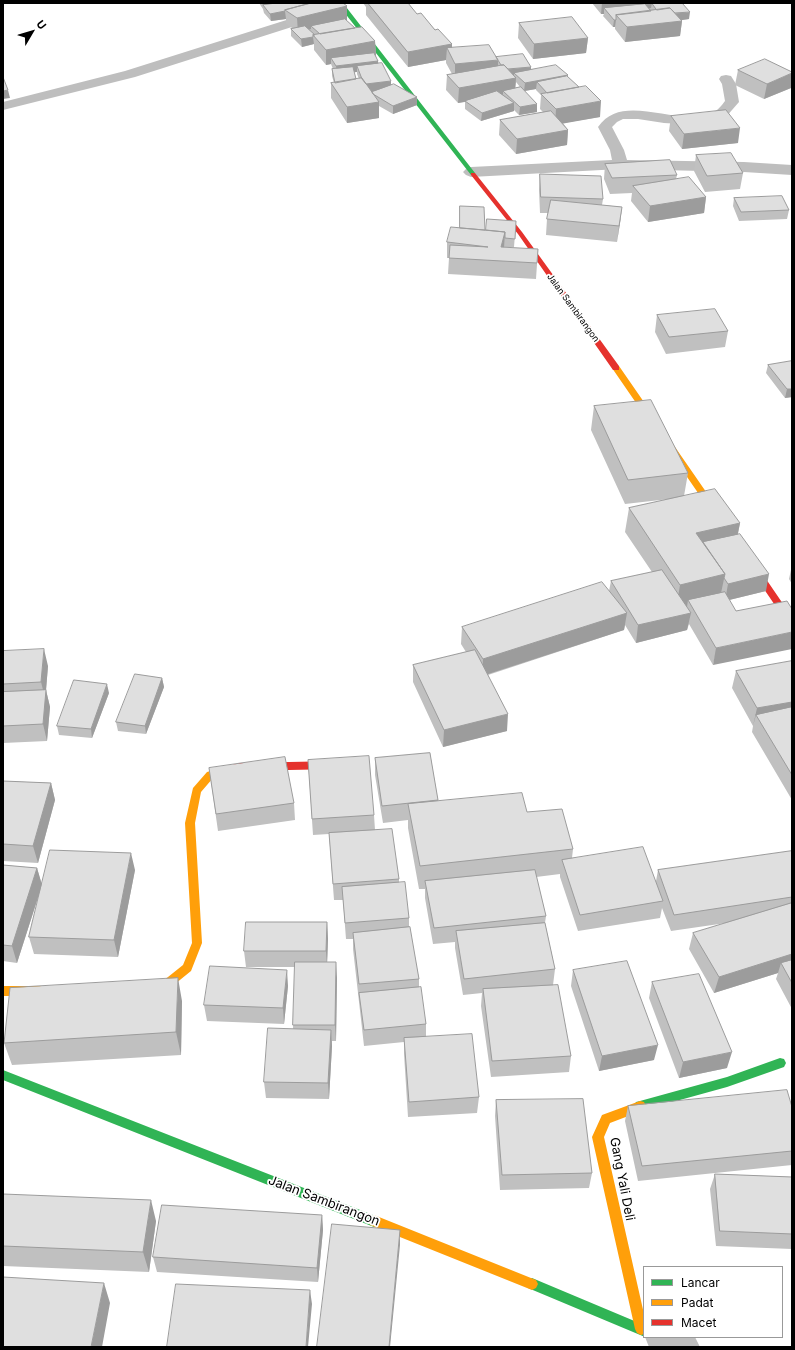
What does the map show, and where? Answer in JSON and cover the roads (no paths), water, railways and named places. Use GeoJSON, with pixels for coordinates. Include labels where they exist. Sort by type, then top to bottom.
{"type":"FeatureCollection","features":[{"type":"Feature","properties":{"kind":"street"},"geometry":{"type":"LineString","coordinates":[[3,106],[130,74],[341,5]]}},
{"type":"Feature","properties":{"kind":"street","name":"Jalan Sambirangon"},"geometry":{"type":"LineString","coordinates":[[341,5],[529,246],[653,420],[725,525]]}},
{"type":"Feature","properties":{"kind":"street"},"geometry":{"type":"LineString","coordinates":[[620,164],[617,150],[605,127],[612,119],[621,114],[696,121],[720,115],[732,102],[729,84],[726,79]]}},
{"type":"Feature","properties":{"kind":"street"},"geometry":{"type":"LineString","coordinates":[[471,172],[620,164],[744,167],[792,170]]}},
{"type":"Feature","properties":{"kind":"street"},"geometry":{"type":"LineString","coordinates":[[743,552],[792,624]]}},
{"type":"Feature","properties":{"kind":"street"},"geometry":{"type":"LineString","coordinates":[[142,990],[166,985],[187,968],[197,943],[190,823],[196,791],[210,775],[240,767],[348,765]]}},
{"type":"Feature","properties":{"kind":"street"},"geometry":{"type":"LineString","coordinates":[[3,991],[49,991]]}},
{"type":"Feature","properties":{"kind":"street","name":"Gang Yali Deli"},"geometry":{"type":"LineString","coordinates":[[643,1312],[598,1136],[606,1119],[626,1110],[671,1096],[719,1084],[780,1063]]}},
{"type":"Feature","properties":{"kind":"street","name":"Jalan Sambirangon"},"geometry":{"type":"LineString","coordinates":[[3,1075],[485,1265],[643,1330]]}},
{"type":"Feature","properties":{"kind":"street","name":"Jalan Sambirangon"},"geometry":{"type":"LineString","coordinates":[[662,1338],[684,1347]]}}]}
